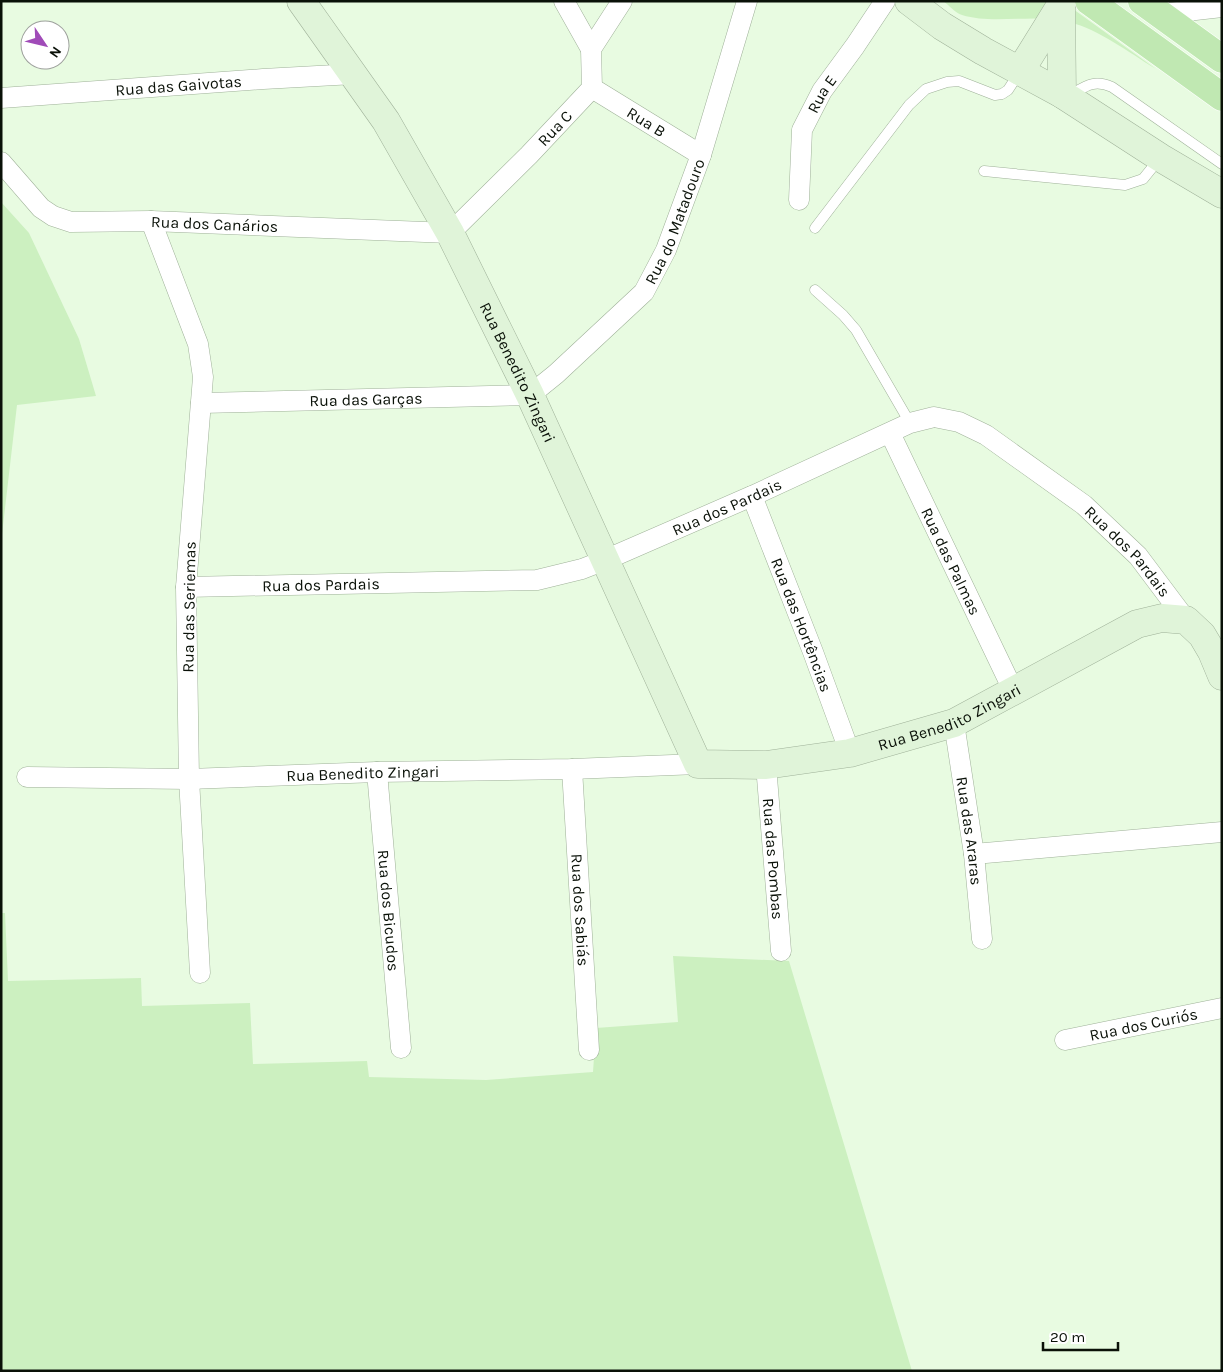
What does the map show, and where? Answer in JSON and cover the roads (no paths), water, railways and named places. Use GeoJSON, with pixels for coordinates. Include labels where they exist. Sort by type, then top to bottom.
{"type":"FeatureCollection","features":[{"type":"Feature","properties":{"kind":"main road"},"geometry":{"type":"LineString","coordinates":[[1089,1],[1222,97]]}},
{"type":"Feature","properties":{"kind":"main road"},"geometry":{"type":"LineString","coordinates":[[1151,8],[1222,59]]}},
{"type":"Feature","properties":{"kind":"street","name":"Rua Benedito Zingari"},"geometry":{"type":"LineString","coordinates":[[301,1],[386,121],[450,233],[530,395],[698,764]]}},
{"type":"Feature","properties":{"kind":"street"},"geometry":{"type":"LineString","coordinates":[[564,1],[591,49],[592,88]]}},
{"type":"Feature","properties":{"kind":"street"},"geometry":{"type":"LineString","coordinates":[[591,49],[622,1]]}},
{"type":"Feature","properties":{"kind":"street","name":"Rua do Matadouro"},"geometry":{"type":"LineString","coordinates":[[530,395],[616,320],[644,292],[666,250],[701,155],[747,1]]}},
{"type":"Feature","properties":{"kind":"street","name":"Rua E"},"geometry":{"type":"LineString","coordinates":[[799,200],[802,130],[822,90],[855,46],[885,1]]}},
{"type":"Feature","properties":{"kind":"street"},"geometry":{"type":"LineString","coordinates":[[909,1],[942,26],[1064,96],[1161,158],[1222,194]]}},
{"type":"Feature","properties":{"kind":"street"},"geometry":{"type":"LineString","coordinates":[[1020,71],[1062,3]]}},
{"type":"Feature","properties":{"kind":"street"},"geometry":{"type":"LineString","coordinates":[[1062,3],[1064,96]]}},
{"type":"Feature","properties":{"kind":"street"},"geometry":{"type":"LineString","coordinates":[[1151,8],[1222,7]]}},
{"type":"Feature","properties":{"kind":"street","name":"Rua das Gaivotas"},"geometry":{"type":"LineString","coordinates":[[1,98],[354,74]]}},
{"type":"Feature","properties":{"kind":"street","name":"Rua B"},"geometry":{"type":"LineString","coordinates":[[592,88],[701,155]]}},
{"type":"Feature","properties":{"kind":"street","name":"Rua C"},"geometry":{"type":"LineString","coordinates":[[450,233],[529,155],[592,88]]}},
{"type":"Feature","properties":{"kind":"street","name":"Rua dos Canários"},"geometry":{"type":"LineString","coordinates":[[1,162],[41,208],[53,216],[71,222],[151,221],[450,233]]}},
{"type":"Feature","properties":{"kind":"street","name":"Rua das Seriemas"},"geometry":{"type":"LineString","coordinates":[[151,221],[198,344],[203,377],[186,587],[189,779],[200,973]]}},
{"type":"Feature","properties":{"kind":"street","name":"Rua das Garças"},"geometry":{"type":"LineString","coordinates":[[201,403],[530,395]]}},
{"type":"Feature","properties":{"kind":"street","name":"Rua dos Pardais"},"geometry":{"type":"LineString","coordinates":[[186,587],[537,580],[582,569],[605,560],[752,496],[890,434],[910,423],[934,418],[959,422],[986,436],[1084,506],[1138,556],[1186,620]]}},
{"type":"Feature","properties":{"kind":"street","name":"Rua das Palmas"},"geometry":{"type":"LineString","coordinates":[[890,434],[1013,690]]}},
{"type":"Feature","properties":{"kind":"street","name":"Rua das Hortências"},"geometry":{"type":"LineString","coordinates":[[752,496],[850,753]]}},
{"type":"Feature","properties":{"kind":"street","name":"Rua Benedito Zingari"},"geometry":{"type":"LineString","coordinates":[[27,778],[189,779],[698,764],[766,765],[850,753],[954,723],[1137,624],[1162,618],[1186,620]]}},
{"type":"Feature","properties":{"kind":"street"},"geometry":{"type":"LineString","coordinates":[[1186,620],[1202,636],[1212,652],[1222,676]]}},
{"type":"Feature","properties":{"kind":"street","name":"Rua das Araras"},"geometry":{"type":"LineString","coordinates":[[954,723],[974,854],[982,940]]}},
{"type":"Feature","properties":{"kind":"street","name":"Rua das Pombas"},"geometry":{"type":"LineString","coordinates":[[766,765],[781,951]]}},
{"type":"Feature","properties":{"kind":"street","name":"Rua dos Sabiás"},"geometry":{"type":"LineString","coordinates":[[572,769],[589,1050]]}},
{"type":"Feature","properties":{"kind":"street","name":"Rua dos Bicudos"},"geometry":{"type":"LineString","coordinates":[[377,772],[401,1048]]}},
{"type":"Feature","properties":{"kind":"street"},"geometry":{"type":"LineString","coordinates":[[974,854],[1222,832]]}},
{"type":"Feature","properties":{"kind":"street","name":"Rua dos Curiós"},"geometry":{"type":"LineString","coordinates":[[1065,1040],[1222,1008]]}},
{"type":"Feature","properties":{"kind":"lane"},"geometry":{"type":"LineString","coordinates":[[815,228],[910,105],[926,89],[947,82],[959,81],[990,94],[1002,94],[1008,90],[1020,71]]}},
{"type":"Feature","properties":{"kind":"lane"},"geometry":{"type":"LineString","coordinates":[[1064,96],[1090,84],[1103,82],[1222,164]]}},
{"type":"Feature","properties":{"kind":"lane"},"geometry":{"type":"LineString","coordinates":[[984,171],[1125,185],[1143,178],[1161,158]]}},
{"type":"Feature","properties":{"kind":"lane"},"geometry":{"type":"LineString","coordinates":[[815,290],[843,315],[856,330],[910,423]]}}]}
